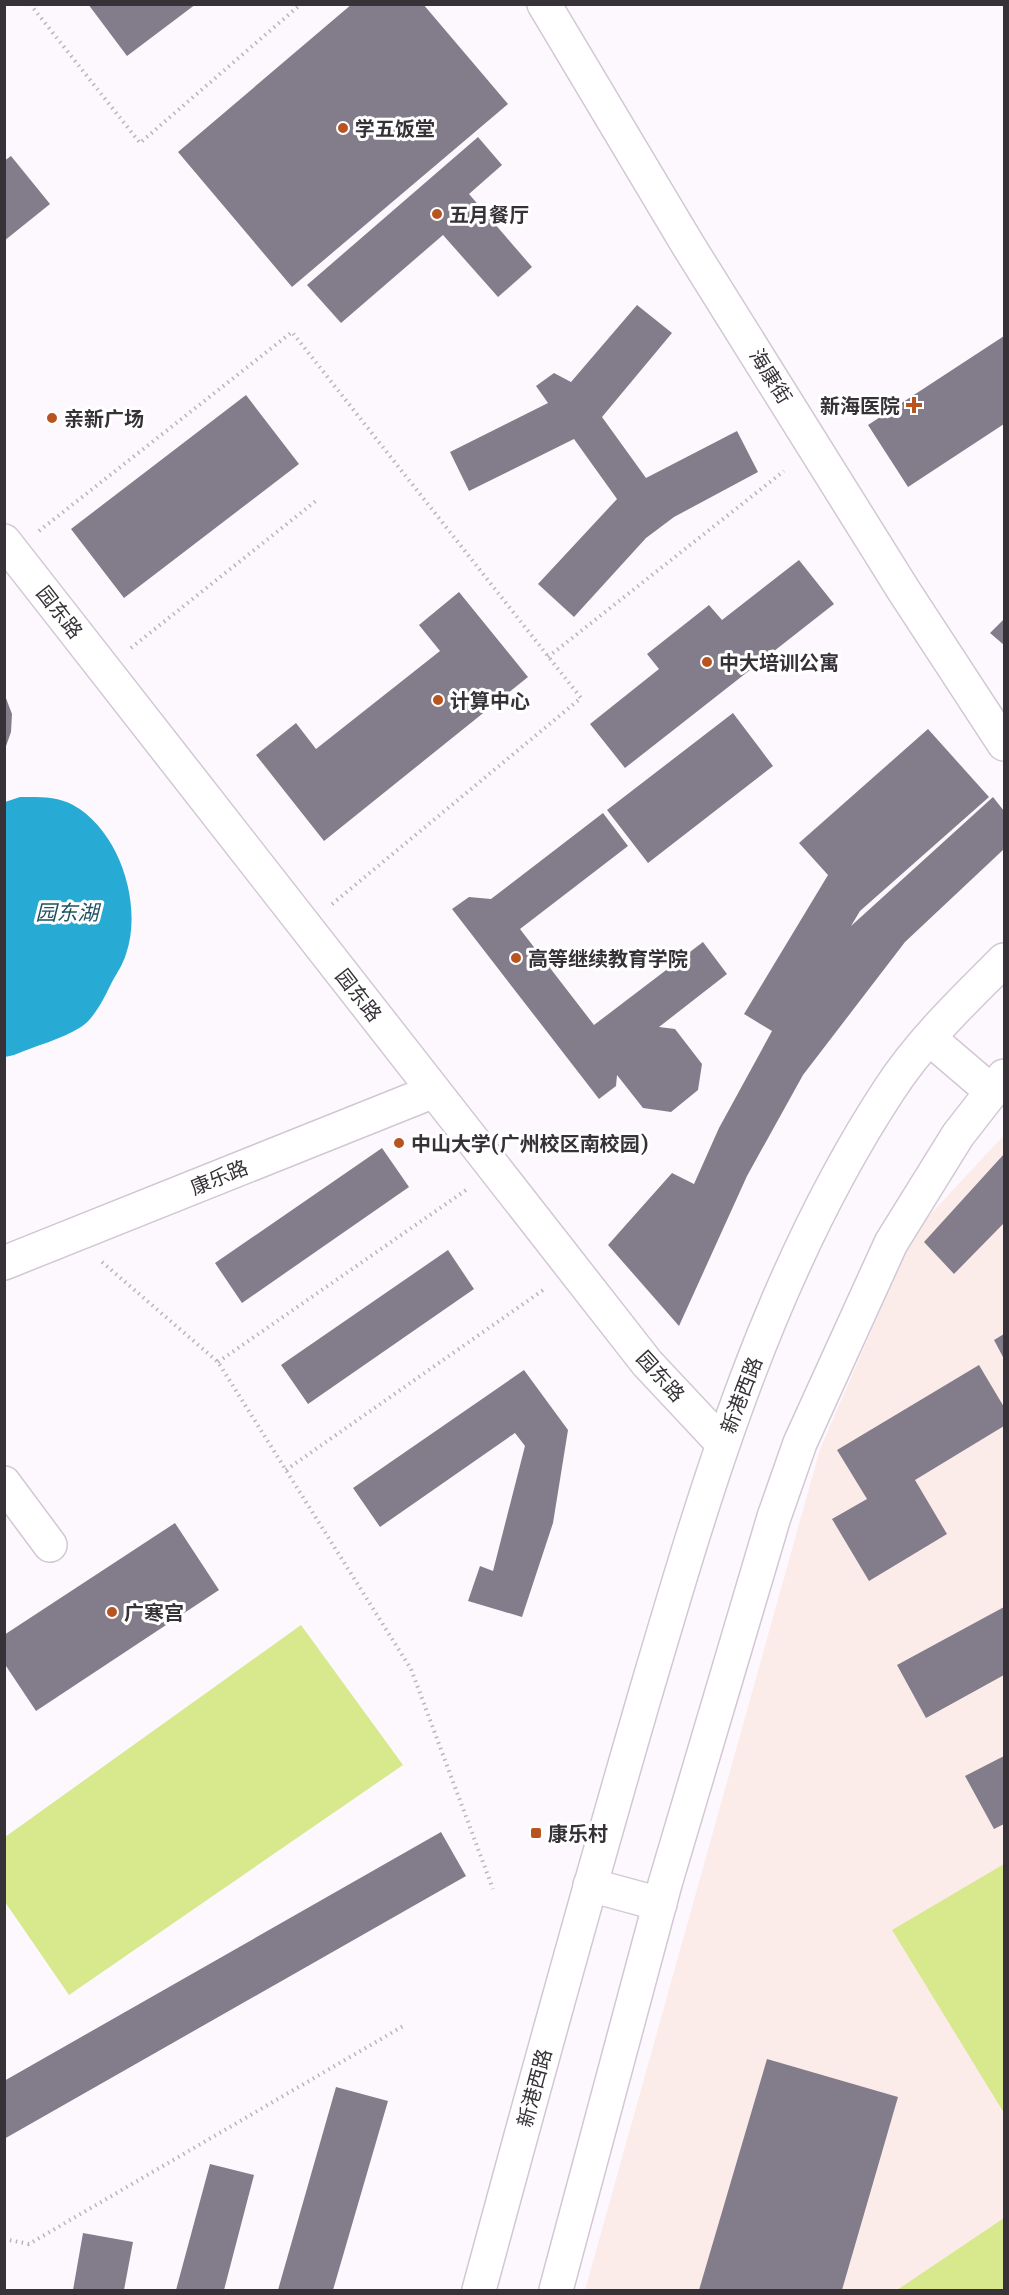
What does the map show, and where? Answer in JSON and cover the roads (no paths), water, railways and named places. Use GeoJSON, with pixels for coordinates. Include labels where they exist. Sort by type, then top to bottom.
{"type":"FeatureCollection","features":[{"type":"Feature","properties":{"kind":"main road","name":"海康街"},"geometry":{"type":"LineString","coordinates":[[544,4],[688,245],[904,591],[1005,744]]}},
{"type":"Feature","properties":{"kind":"main road","name":"园东路"},"geometry":{"type":"LineString","coordinates":[[9,547],[647,1363],[722,1443]]}},
{"type":"Feature","properties":{"kind":"main road","name":"新港西路"},"geometry":{"type":"LineString","coordinates":[[478,2290],[590,1885],[722,1443],[773,1314],[813,1223],[848,1157],[890,1088],[929,1038],[1005,960]]}},
{"type":"Feature","properties":{"kind":"main road"},"geometry":{"type":"LineString","coordinates":[[556,2290],[660,1904],[774,1517],[800,1443],[891,1243],[947,1152],[998,1084],[929,1038]]}},
{"type":"Feature","properties":{"kind":"main road","name":"康乐路"},"geometry":{"type":"LineString","coordinates":[[4,1263],[434,1091]]}},
{"type":"Feature","properties":{"kind":"main road"},"geometry":{"type":"LineString","coordinates":[[4,1483],[50,1545]]}},
{"type":"Feature","properties":{"kind":"main road"},"geometry":{"type":"LineString","coordinates":[[590,1885],[660,1904]]}},
{"type":"Feature","properties":{"kind":"water","name":"园东湖"},"geometry":{"type":"Polygon","coordinates":[[[20,797],[47,798],[67,802],[89,817],[104,832],[124,871],[132,914],[131,935],[122,965],[99,1006],[86,1023],[57,1039],[5,1057],[5,802],[20,797]]]}},
{"type":"Feature","properties":{"kind":"place","name":"学五饭堂"},"geometry":{"type":"Point","coordinates":[343,128]}},
{"type":"Feature","properties":{"kind":"place","name":"五月餐厅"},"geometry":{"type":"Point","coordinates":[437,214]}},
{"type":"Feature","properties":{"kind":"place","name":"新海医院"},"geometry":{"type":"Point","coordinates":[914,405]}},
{"type":"Feature","properties":{"kind":"place","name":"亲新广场"},"geometry":{"type":"Point","coordinates":[52,418]}},
{"type":"Feature","properties":{"kind":"place","name":"中大培训公寓"},"geometry":{"type":"Point","coordinates":[707,662]}},
{"type":"Feature","properties":{"kind":"place","name":"计算中心"},"geometry":{"type":"Point","coordinates":[438,700]}},
{"type":"Feature","properties":{"kind":"place","name":"高等继续教育学院"},"geometry":{"type":"Point","coordinates":[516,958]}},
{"type":"Feature","properties":{"kind":"place","name":"中山大学(广州校区南校园)"},"geometry":{"type":"Point","coordinates":[399,1143]}},
{"type":"Feature","properties":{"kind":"place","name":"广寒宫"},"geometry":{"type":"Point","coordinates":[112,1612]}},
{"type":"Feature","properties":{"kind":"place","name":"康乐村"},"geometry":{"type":"Point","coordinates":[536,1833]}}]}
